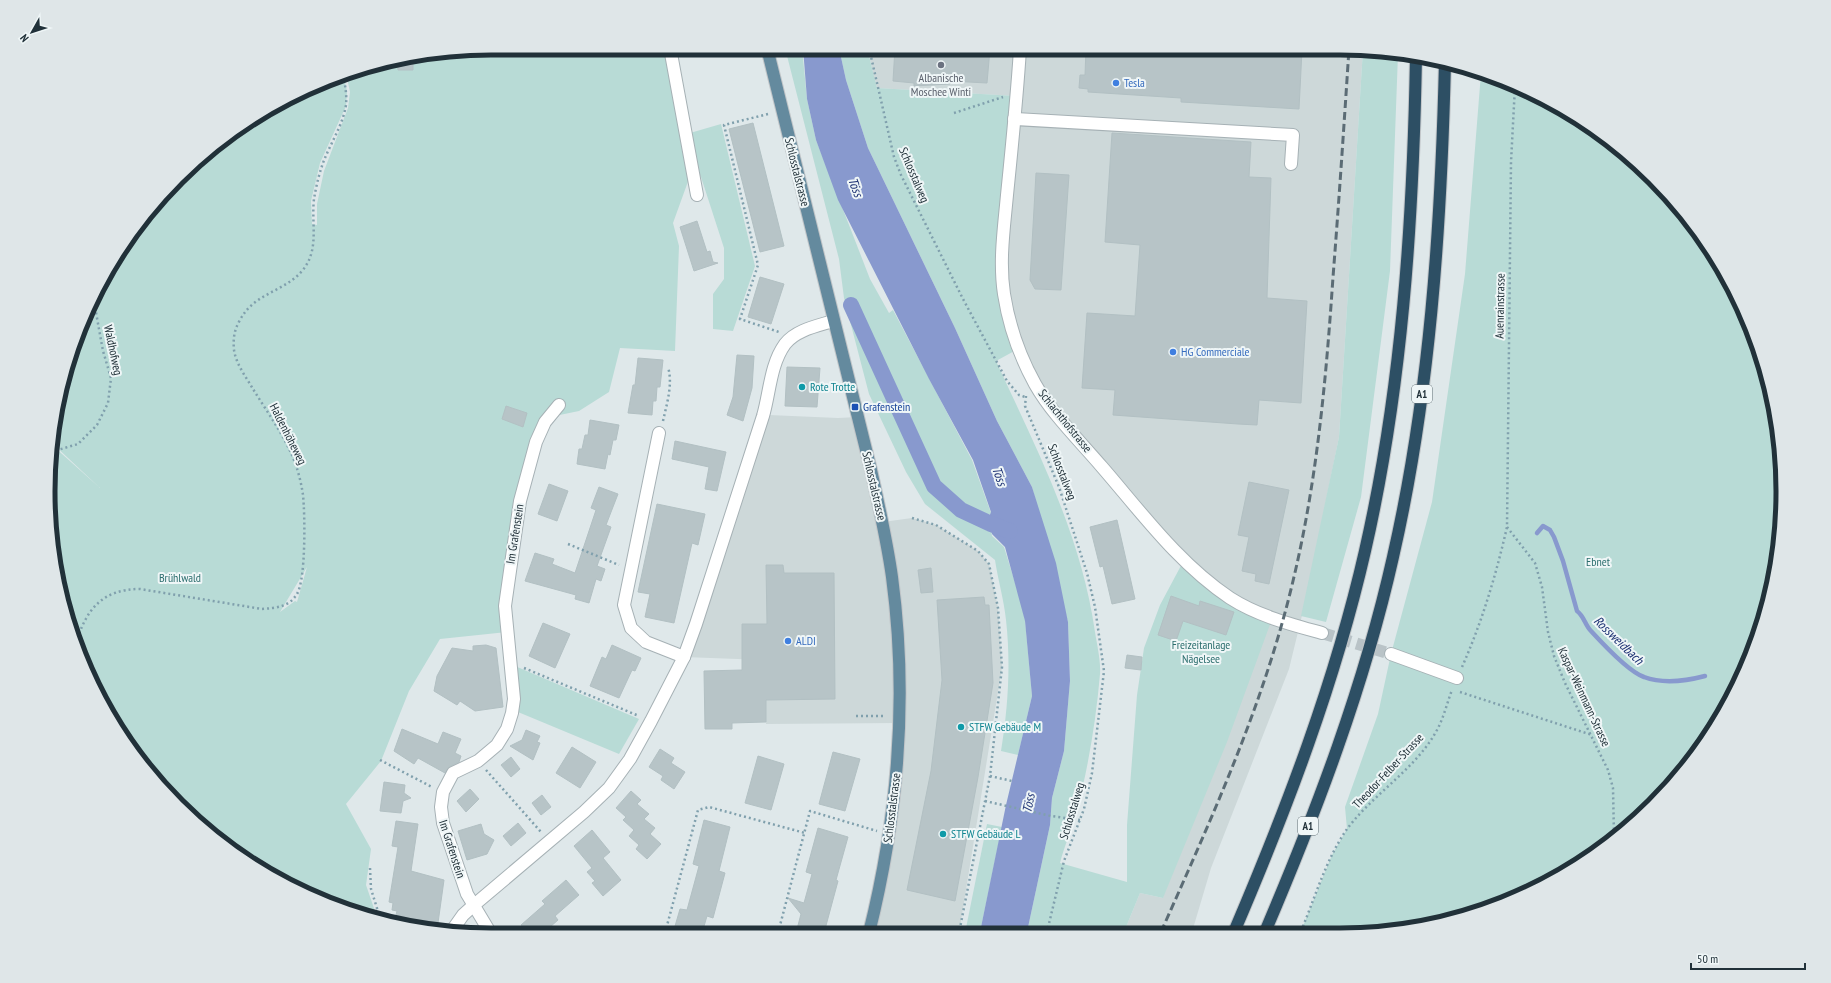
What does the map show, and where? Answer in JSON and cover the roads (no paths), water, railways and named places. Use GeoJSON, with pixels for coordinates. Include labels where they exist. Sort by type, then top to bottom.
{"type":"FeatureCollection","features":[{"type":"Feature","properties":{"kind":"highway","name":"A1"},"geometry":{"type":"LineString","coordinates":[[1236,928],[1286,805],[1320,709],[1345,631],[1374,512],[1394,391],[1403,310],[1412,188],[1416,62]]}},
{"type":"Feature","properties":{"kind":"highway","name":"A1"},"geometry":{"type":"LineString","coordinates":[[1267,928],[1310,822],[1347,718],[1383,599],[1401,518],[1422,395],[1433,299],[1440,190],[1444,68]]}},
{"type":"Feature","properties":{"kind":"main road","name":"Schlosstalstrasse"},"geometry":{"type":"LineString","coordinates":[[769,55],[883,522],[892,578],[899,665],[899,731],[890,834],[870,928]]}},
{"type":"Feature","properties":{"kind":"street"},"geometry":{"type":"LineString","coordinates":[[671,55],[697,195]]}},
{"type":"Feature","properties":{"kind":"street","name":"Schlachthofstrasse"},"geometry":{"type":"LineString","coordinates":[[1019,55],[1003,238],[1002,273],[1012,336],[1035,385],[1052,409],[1165,539],[1205,580],[1230,598],[1251,610],[1272,619],[1322,633]]}},
{"type":"Feature","properties":{"kind":"street"},"geometry":{"type":"LineString","coordinates":[[1014,118],[1293,135],[1291,164]]}},
{"type":"Feature","properties":{"kind":"street"},"geometry":{"type":"LineString","coordinates":[[454,926],[474,905],[609,788],[630,759],[684,657],[764,414],[777,358],[786,344],[802,331],[833,321]]}},
{"type":"Feature","properties":{"kind":"street","name":"Im Grafenstein"},"geometry":{"type":"LineString","coordinates":[[487,928],[467,894],[443,823],[441,807],[443,792],[453,773],[478,761],[497,745],[507,729],[512,713],[514,699],[505,606],[520,501],[536,442],[545,422],[559,405]]}},
{"type":"Feature","properties":{"kind":"street"},"geometry":{"type":"LineString","coordinates":[[659,433],[624,605],[631,628],[646,642],[684,657]]}},
{"type":"Feature","properties":{"kind":"street"},"geometry":{"type":"LineString","coordinates":[[1391,654],[1454,684]]}},
{"type":"Feature","properties":{"kind":"water","name":"Töss"},"geometry":{"type":"Polygon","coordinates":[[[804,55],[841,55],[846,80],[868,148],[955,328],[997,421],[1032,487],[1056,563],[1068,622],[1070,681],[1064,751],[1052,798],[1050,825],[1028,928],[981,928],[1006,805],[1032,696],[1025,621],[1005,547],[992,534],[989,517],[991,512],[973,460],[929,379],[838,200],[816,140],[807,99],[804,55]]]}},
{"type":"Feature","properties":{"kind":"waterway"},"geometry":{"type":"LineString","coordinates":[[851,305],[934,486],[961,510],[1010,531]]}},
{"type":"Feature","properties":{"kind":"waterway","name":"Rossweidbach"},"geometry":{"type":"LineString","coordinates":[[1537,533],[1543,526],[1550,530],[1563,561],[1577,611],[1591,631],[1609,650],[1631,669],[1644,677],[1667,681],[1705,676]]}},
{"type":"Feature","properties":{"kind":"tunnel"},"geometry":{"type":"LineString","coordinates":[[1322,633],[1391,654]]}},
{"type":"Feature","properties":{"kind":"railway"},"geometry":{"type":"LineString","coordinates":[[1163,928],[1218,803],[1252,716],[1281,627],[1293,581],[1308,506],[1324,392],[1349,55]]}},
{"type":"Feature","properties":{"kind":"place","name":"Albanische Moschee Winti"},"geometry":{"type":"Point","coordinates":[941,65]}},
{"type":"Feature","properties":{"kind":"place","name":"Tesla"},"geometry":{"type":"Point","coordinates":[1116,83]}},
{"type":"Feature","properties":{"kind":"place","name":"HG Commerciale"},"geometry":{"type":"Point","coordinates":[1173,352]}},
{"type":"Feature","properties":{"kind":"place","name":"Rote Trotte"},"geometry":{"type":"Point","coordinates":[802,387]}},
{"type":"Feature","properties":{"kind":"place","name":"Grafenstein"},"geometry":{"type":"Point","coordinates":[855,407]}},
{"type":"Feature","properties":{"kind":"place","name":"ALDI"},"geometry":{"type":"Point","coordinates":[788,641]}},
{"type":"Feature","properties":{"kind":"place","name":"STFW Gebäude M"},"geometry":{"type":"Point","coordinates":[961,727]}},
{"type":"Feature","properties":{"kind":"place","name":"STFW Gebäude L"},"geometry":{"type":"Point","coordinates":[943,834]}},
{"type":"Feature","properties":{"kind":"park label","name":"Ebnet"},"geometry":{"type":"Point","coordinates":[1598,562]}},
{"type":"Feature","properties":{"kind":"park label","name":"Brühlwald"},"geometry":{"type":"Point","coordinates":[180,578]}},
{"type":"Feature","properties":{"kind":"park label","name":"Freizeitanlage Nägelsee"},"geometry":{"type":"Point","coordinates":[1201,652]}}]}
